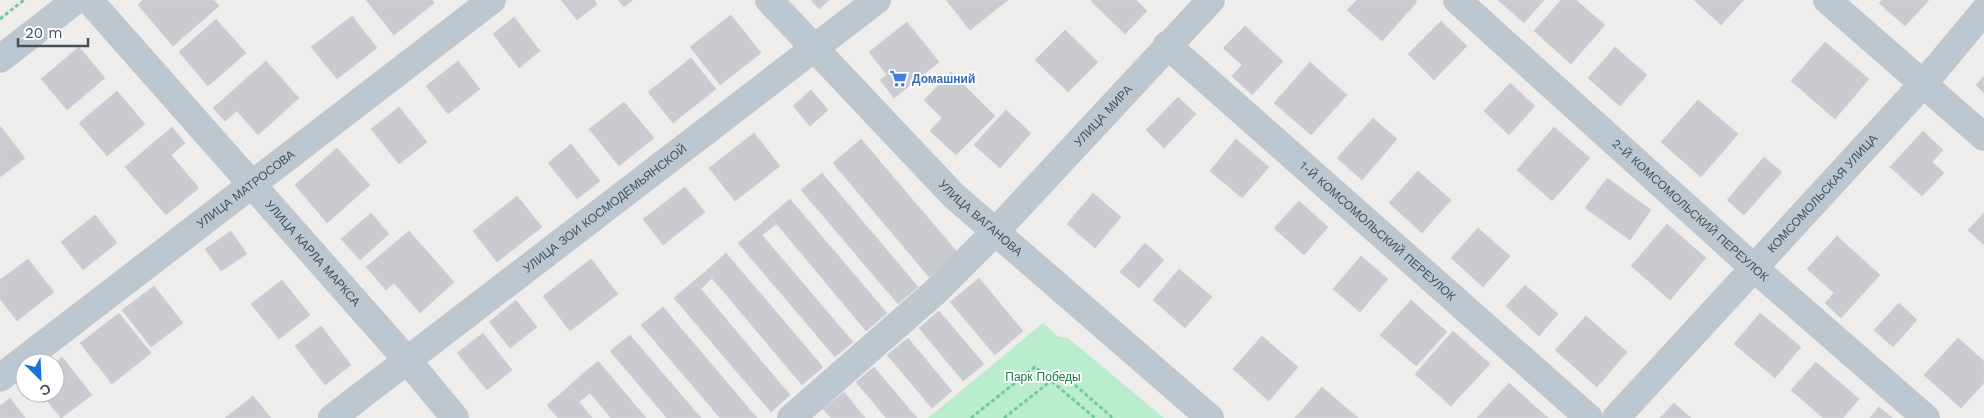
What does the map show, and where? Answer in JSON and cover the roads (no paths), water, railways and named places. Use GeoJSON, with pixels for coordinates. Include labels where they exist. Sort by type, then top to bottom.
{"type":"FeatureCollection","features":[{"type":"Feature","properties":{"kind":"street"},"geometry":{"type":"LineString","coordinates":[[0,59],[76,0]]}},
{"type":"Feature","properties":{"kind":"street","name":"УЛИЦА КАРЛА МАРКСА"},"geometry":{"type":"LineString","coordinates":[[90,0],[407,360],[455,418]]}},
{"type":"Feature","properties":{"kind":"street","name":"УЛИЦА МАТРОСОВА"},"geometry":{"type":"LineString","coordinates":[[0,378],[492,0]]}},
{"type":"Feature","properties":{"kind":"street","name":"УЛИЦА ВАГАНОВА"},"geometry":{"type":"LineString","coordinates":[[769,0],[953,195],[1210,418]]}},
{"type":"Feature","properties":{"kind":"street","name":"УЛИЦА ЗОИ КОСМОДЕМЬЯНСКОЙ"},"geometry":{"type":"LineString","coordinates":[[332,418],[877,0]]}},
{"type":"Feature","properties":{"kind":"street","name":"УЛИЦА МИРА"},"geometry":{"type":"LineString","coordinates":[[791,418],[934,293],[995,232],[1167,45],[1211,0]]}},
{"type":"Feature","properties":{"kind":"street","name":"2-Й КОМСОМОЛЬСКИЙ ПЕРЕУЛОК"},"geometry":{"type":"LineString","coordinates":[[1457,0],[1754,268],[1926,418]]}},
{"type":"Feature","properties":{"kind":"street"},"geometry":{"type":"LineString","coordinates":[[1826,0],[1984,137]]}},
{"type":"Feature","properties":{"kind":"street","name":"КОМСОМОЛЬСКАЯ УЛИЦА"},"geometry":{"type":"LineString","coordinates":[[1616,418],[1924,83],[1984,11]]}},
{"type":"Feature","properties":{"kind":"street","name":"1-Й КОМСОМОЛЬСКИЙ ПЕРЕУЛОК"},"geometry":{"type":"LineString","coordinates":[[1167,45],[1589,418]]}},
{"type":"Feature","properties":{"kind":"place","name":"Домашний"},"geometry":{"type":"Point","coordinates":[898,79]}},
{"type":"Feature","properties":{"kind":"park label","name":"Парк Победы"},"geometry":{"type":"Point","coordinates":[1043,377]}}]}
